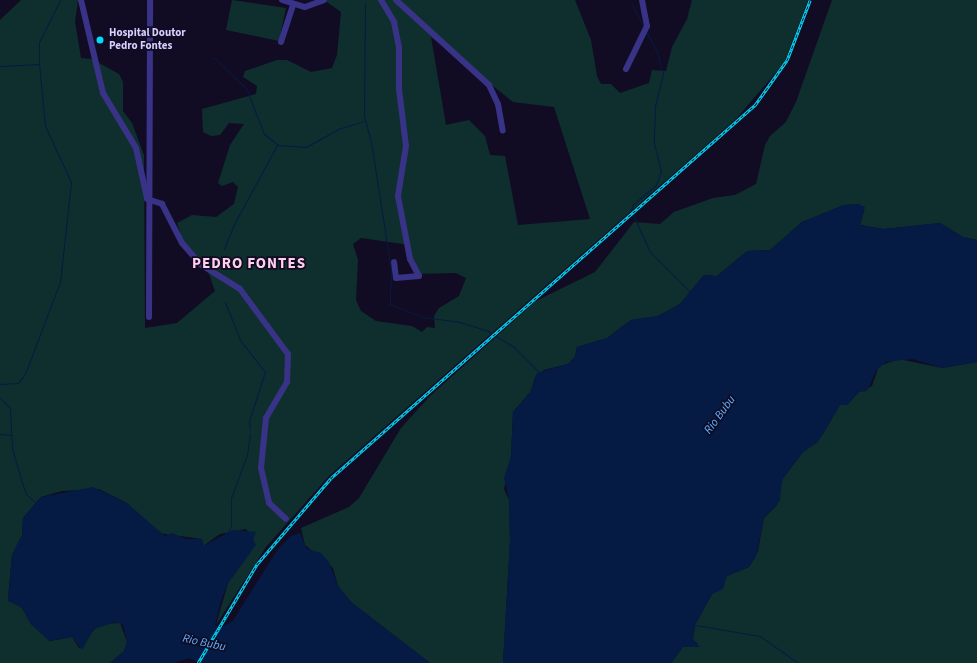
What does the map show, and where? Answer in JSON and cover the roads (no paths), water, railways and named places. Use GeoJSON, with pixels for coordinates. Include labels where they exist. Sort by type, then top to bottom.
{"type":"FeatureCollection","features":[{"type":"Feature","properties":{"kind":"street"},"geometry":{"type":"LineString","coordinates":[[81,0],[103,92],[136,148],[149,199],[149,317]]}},
{"type":"Feature","properties":{"kind":"street"},"geometry":{"type":"LineString","coordinates":[[149,199],[150,0]]}},
{"type":"Feature","properties":{"kind":"street"},"geometry":{"type":"LineString","coordinates":[[282,0],[308,7],[324,0]]}},
{"type":"Feature","properties":{"kind":"street"},"geometry":{"type":"LineString","coordinates":[[381,0],[394,22],[400,48],[399,89],[406,146],[398,196],[410,259],[419,276],[396,278],[394,262]]}},
{"type":"Feature","properties":{"kind":"street"},"geometry":{"type":"LineString","coordinates":[[396,0],[489,85],[498,104],[503,131]]}},
{"type":"Feature","properties":{"kind":"street"},"geometry":{"type":"LineString","coordinates":[[626,69],[647,26],[642,0]]}},
{"type":"Feature","properties":{"kind":"street"},"geometry":{"type":"LineString","coordinates":[[281,42],[293,4]]}},
{"type":"Feature","properties":{"kind":"street"},"geometry":{"type":"LineString","coordinates":[[149,199],[162,204],[182,243],[200,264],[240,289],[288,354],[287,382],[266,418],[261,468],[269,503],[286,519]]}},
{"type":"Feature","properties":{"kind":"water","name":"Rio Bubu"},"geometry":{"type":"Polygon","coordinates":[[[859,204],[865,207],[860,225],[884,229],[940,223],[963,237],[977,240],[977,362],[942,368],[912,359],[886,362],[876,371],[867,391],[859,392],[847,405],[840,405],[818,442],[802,453],[782,480],[780,501],[764,518],[756,557],[749,567],[727,576],[723,589],[712,594],[695,625],[693,640],[700,647],[683,647],[671,663],[503,663],[510,541],[509,500],[504,478],[511,456],[513,412],[531,391],[537,373],[568,364],[575,357],[577,347],[607,338],[631,320],[658,316],[680,304],[704,275],[717,276],[747,251],[770,250],[802,222],[844,205],[859,204]]]}},
{"type":"Feature","properties":{"kind":"water","name":"Rio Bubu"},"geometry":{"type":"Polygon","coordinates":[[[93,487],[127,503],[165,536],[172,533],[186,539],[202,539],[203,546],[233,530],[256,532],[253,539],[256,545],[228,583],[221,601],[215,625],[219,628],[232,622],[278,549],[291,536],[300,533],[307,549],[321,553],[329,562],[338,586],[351,602],[430,663],[200,663],[189,658],[174,663],[110,663],[124,651],[127,642],[123,625],[115,622],[94,629],[82,650],[72,637],[49,641],[31,624],[22,608],[8,601],[12,555],[22,535],[23,518],[41,497],[93,487]]]}},
{"type":"Feature","properties":{"kind":"waterway"},"geometry":{"type":"LineString","coordinates":[[0,384],[18,383],[25,374],[60,282],[71,182],[45,126],[39,64],[39,42],[60,0]]}},
{"type":"Feature","properties":{"kind":"waterway"},"geometry":{"type":"LineString","coordinates":[[365,3],[364,116],[371,142],[391,269],[390,304],[422,317],[456,321],[488,331],[514,347],[540,373]]}},
{"type":"Feature","properties":{"kind":"waterway"},"geometry":{"type":"LineString","coordinates":[[632,4],[643,27]]}},
{"type":"Feature","properties":{"kind":"waterway"},"geometry":{"type":"LineString","coordinates":[[647,33],[657,52],[663,74],[655,107],[654,143],[661,171],[656,185],[633,204],[631,210],[650,252],[692,294]]}},
{"type":"Feature","properties":{"kind":"waterway"},"geometry":{"type":"LineString","coordinates":[[213,57],[246,88],[264,134],[278,145],[306,147],[338,129],[364,121]]}},
{"type":"Feature","properties":{"kind":"waterway"},"geometry":{"type":"LineString","coordinates":[[0,66],[39,64]]}},
{"type":"Feature","properties":{"kind":"waterway"},"geometry":{"type":"LineString","coordinates":[[224,249],[234,224],[277,145]]}},
{"type":"Feature","properties":{"kind":"waterway"},"geometry":{"type":"LineString","coordinates":[[225,302],[240,340],[265,372],[249,421],[250,430]]}},
{"type":"Feature","properties":{"kind":"waterway"},"geometry":{"type":"LineString","coordinates":[[0,398],[10,408],[12,448],[21,480],[26,494],[37,504]]}},
{"type":"Feature","properties":{"kind":"waterway"},"geometry":{"type":"LineString","coordinates":[[227,535],[231,526],[231,498],[247,455],[250,433]]}},
{"type":"Feature","properties":{"kind":"waterway"},"geometry":{"type":"LineString","coordinates":[[0,434],[11,435]]}},
{"type":"Feature","properties":{"kind":"waterway"},"geometry":{"type":"LineString","coordinates":[[695,625],[760,636],[798,663]]}},
{"type":"Feature","properties":{"kind":"railway"},"geometry":{"type":"LineString","coordinates":[[198,663],[257,564],[331,478],[755,105],[787,60],[810,0]]}},
{"type":"Feature","properties":{"kind":"place","name":"Hospital Doutor Pedro Fontes"},"geometry":{"type":"Point","coordinates":[100,40]}},
{"type":"Feature","properties":{"kind":"district","name":"PEDRO FONTES"},"geometry":{"type":"Point","coordinates":[249,264]}}]}
